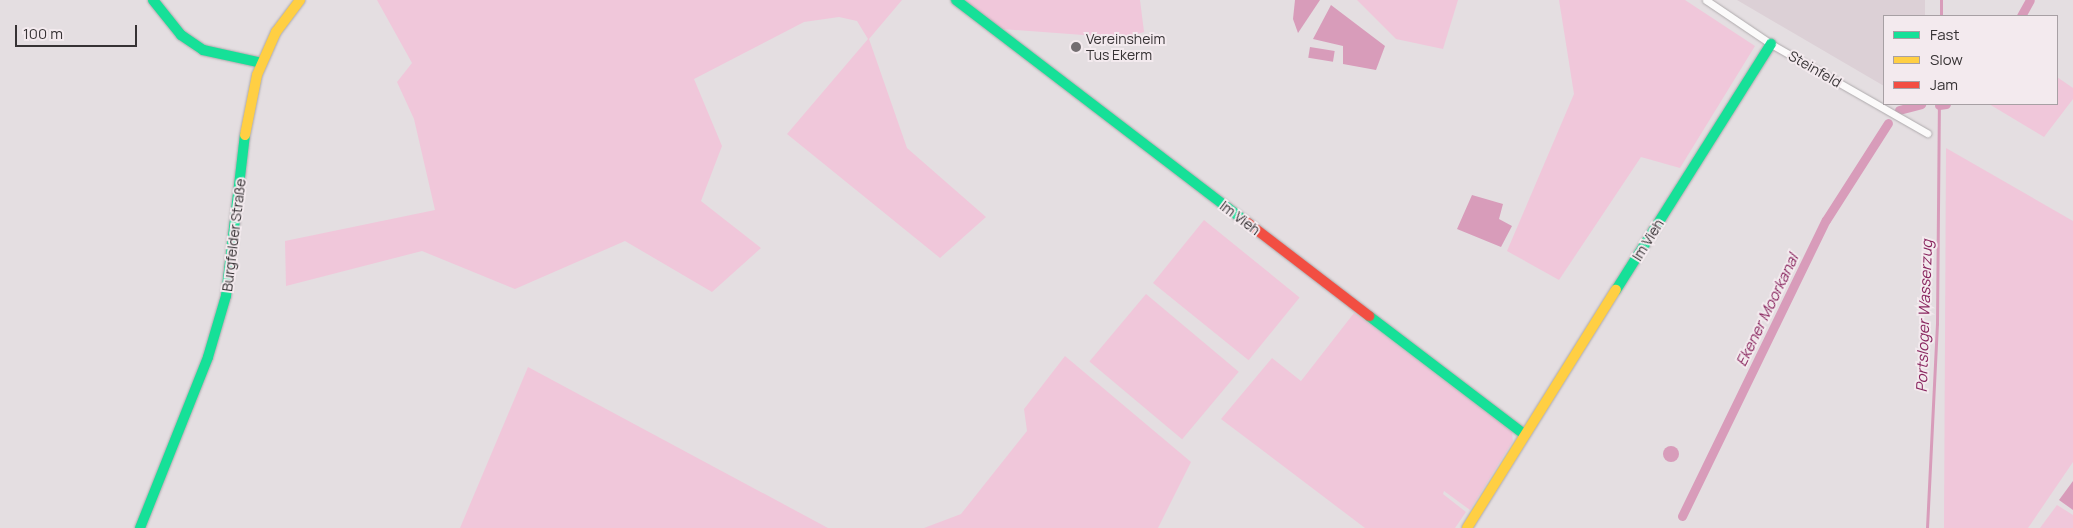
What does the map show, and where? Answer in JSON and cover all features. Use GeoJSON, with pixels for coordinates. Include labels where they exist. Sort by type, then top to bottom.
{"type":"FeatureCollection","features":[{"type":"Feature","properties":{"kind":"street"},"geometry":{"type":"LineString","coordinates":[[153,0],[181,35],[203,50],[262,63]]}},
{"type":"Feature","properties":{"kind":"street","name":"Burgfelder Straße"},"geometry":{"type":"LineString","coordinates":[[140,528],[208,357],[226,296],[248,114],[262,63],[276,32],[300,0]]}},
{"type":"Feature","properties":{"kind":"street","name":"Im Vieh"},"geometry":{"type":"LineString","coordinates":[[956,0],[1525,435]]}},
{"type":"Feature","properties":{"kind":"street","name":"Steinfeld"},"geometry":{"type":"LineString","coordinates":[[1706,0],[1771,44],[1927,133]]}},
{"type":"Feature","properties":{"kind":"street","name":"Im Vieh"},"geometry":{"type":"LineString","coordinates":[[1467,528],[1771,44]]}},
{"type":"Feature","properties":{"kind":"shaded area"},"geometry":{"type":"Polygon","coordinates":[[[377,0],[902,0],[869,39],[907,148],[986,217],[940,258],[787,134],[868,39],[857,21],[839,17],[804,22],[694,79],[722,146],[701,201],[761,248],[712,292],[625,241],[515,289],[422,251],[286,286],[285,241],[435,210],[414,119],[397,82],[412,63],[377,0]]]}},
{"type":"Feature","properties":{"kind":"shaded area"},"geometry":{"type":"Polygon","coordinates":[[[963,0],[1140,0],[1144,32],[1124,38],[1001,29],[963,0]]]}},
{"type":"Feature","properties":{"kind":"shaded area"},"geometry":{"type":"Polygon","coordinates":[[[1295,0],[1320,0],[1298,33],[1293,19],[1295,0]]]}},
{"type":"Feature","properties":{"kind":"shaded area"},"geometry":{"type":"Polygon","coordinates":[[[1357,0],[1458,0],[1443,49],[1396,39],[1357,0]]]}},
{"type":"Feature","properties":{"kind":"shaded area"},"geometry":{"type":"Polygon","coordinates":[[[1559,0],[1685,0],[1755,46],[1680,168],[1641,157],[1559,280],[1507,251],[1574,94],[1559,0]]]}},
{"type":"Feature","properties":{"kind":"shaded area"},"geometry":{"type":"Polygon","coordinates":[[[1737,0],[1925,0],[1925,15],[1883,15],[1883,85],[1737,0]]]}},
{"type":"Feature","properties":{"kind":"shaded area"},"geometry":{"type":"Polygon","coordinates":[[[1331,5],[1385,46],[1376,70],[1343,64],[1343,46],[1313,39],[1331,5]]]}},
{"type":"Feature","properties":{"kind":"shaded area"},"geometry":{"type":"Polygon","coordinates":[[[1310,47],[1335,51],[1333,62],[1308,58],[1310,47]]]}},
{"type":"Feature","properties":{"kind":"shaded area"},"geometry":{"type":"Polygon","coordinates":[[[2058,78],[2073,88],[2073,99],[2044,137],[1991,105],[2058,105],[2058,78]]]}},
{"type":"Feature","properties":{"kind":"shaded area"},"geometry":{"type":"Polygon","coordinates":[[[1946,148],[2073,221],[2073,462],[2028,528],[1944,528],[1946,148]]]}},
{"type":"Feature","properties":{"kind":"shaded area"},"geometry":{"type":"Polygon","coordinates":[[[1472,195],[1503,204],[1499,219],[1512,226],[1501,247],[1457,229],[1472,195]]]}},
{"type":"Feature","properties":{"kind":"shaded area"},"geometry":{"type":"Polygon","coordinates":[[[1204,220],[1300,297],[1249,360],[1153,283],[1204,220]]]}},
{"type":"Feature","properties":{"kind":"shaded area"},"geometry":{"type":"Polygon","coordinates":[[[1146,294],[1239,372],[1182,439],[1089,361],[1146,294]]]}},
{"type":"Feature","properties":{"kind":"shaded area"},"geometry":{"type":"Polygon","coordinates":[[[1354,313],[1512,432],[1513,441],[1470,510],[1444,491],[1443,494],[1466,512],[1455,528],[1365,528],[1221,419],[1272,358],[1301,381],[1354,313]]]}},
{"type":"Feature","properties":{"kind":"shaded area"},"geometry":{"type":"Polygon","coordinates":[[[1065,356],[1191,462],[1158,528],[924,528],[961,514],[1027,431],[1024,409],[1065,356]]]}},
{"type":"Feature","properties":{"kind":"shaded area"},"geometry":{"type":"Polygon","coordinates":[[[528,367],[828,528],[460,528],[528,367]]]}},
{"type":"Feature","properties":{"kind":"shaded area"},"geometry":{"type":"Polygon","coordinates":[[[1671,446],[1679,454],[1671,462],[1663,454],[1671,446]]]}},
{"type":"Feature","properties":{"kind":"shaded area"},"geometry":{"type":"Polygon","coordinates":[[[2073,481],[2073,510],[2059,500],[2073,481]]]}},
{"type":"Feature","properties":{"kind":"shaded area"},"geometry":{"type":"Polygon","coordinates":[[[2057,505],[2073,515],[2073,528],[2040,528],[2057,505]]]}},
{"type":"Feature","properties":{"kind":"waterway"},"geometry":{"type":"LineString","coordinates":[[1941,0],[1941,15]]}},
{"type":"Feature","properties":{"kind":"waterway","name":"Ekener Moorkanal"},"geometry":{"type":"LineString","coordinates":[[2022,15],[2030,0]]}},
{"type":"Feature","properties":{"kind":"waterway","name":"Ekener Moorkanal"},"geometry":{"type":"LineString","coordinates":[[1899,110],[1917,105]]}},
{"type":"Feature","properties":{"kind":"waterway","name":"Portsloger Wasserzug"},"geometry":{"type":"LineString","coordinates":[[1927,528],[1937,324],[1939,105]]}},
{"type":"Feature","properties":{"kind":"waterway","name":"Ekener Moorkanal"},"geometry":{"type":"LineString","coordinates":[[1682,516],[1826,220],[1888,123]]}},
{"type":"Feature","properties":{"kind":"traffic: fast"},"geometry":{"type":"LineString","coordinates":[[153,0],[181,35],[203,50],[262,63]]}},
{"type":"Feature","properties":{"kind":"traffic: fast"},"geometry":{"type":"LineString","coordinates":[[956,0],[1244,220]]}},
{"type":"Feature","properties":{"kind":"traffic: fast"},"geometry":{"type":"LineString","coordinates":[[1616,290],[1771,44]]}},
{"type":"Feature","properties":{"kind":"traffic: fast"},"geometry":{"type":"LineString","coordinates":[[140,528],[208,357],[226,296],[245,135]]}},
{"type":"Feature","properties":{"kind":"traffic: fast"},"geometry":{"type":"LineString","coordinates":[[1369,316],[1525,435]]}},
{"type":"Feature","properties":{"kind":"traffic: slow"},"geometry":{"type":"LineString","coordinates":[[245,135],[257,75],[276,32],[300,0]]}},
{"type":"Feature","properties":{"kind":"traffic: slow"},"geometry":{"type":"LineString","coordinates":[[1467,528],[1616,290]]}},
{"type":"Feature","properties":{"kind":"traffic: jam"},"geometry":{"type":"LineString","coordinates":[[1244,220],[1369,316]]}},
{"type":"Feature","properties":{"kind":"place","name":"Vereinsheim Tus Ekerm"},"geometry":{"type":"Point","coordinates":[1076,47]}}]}
